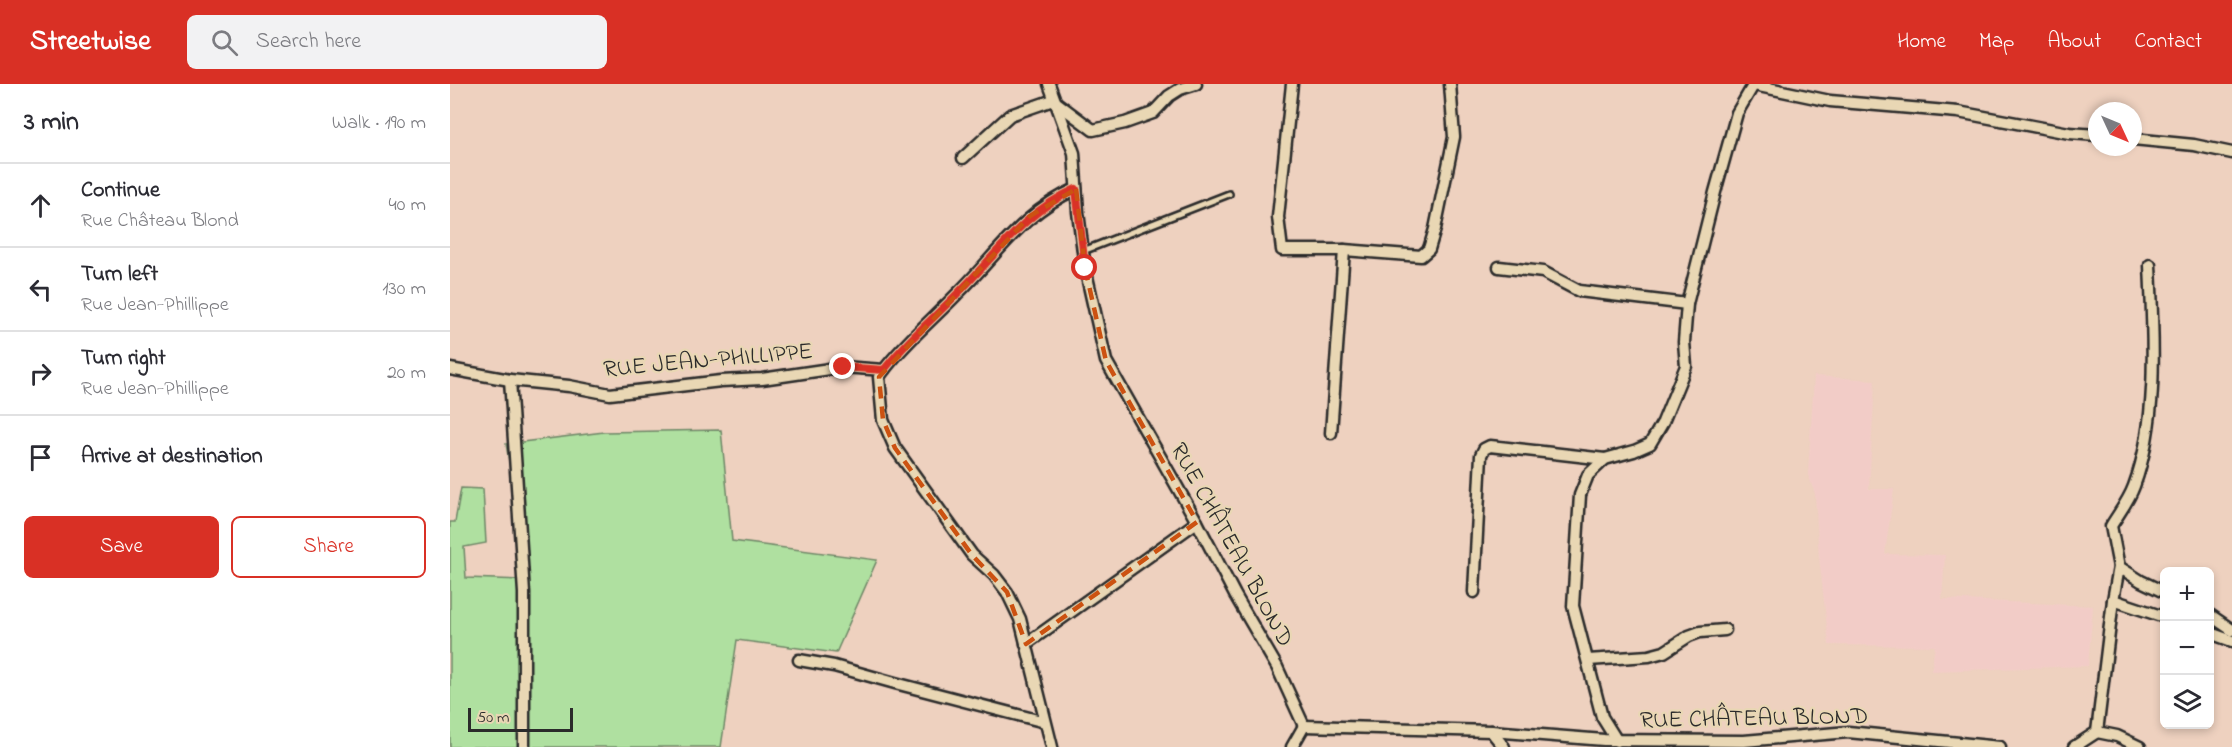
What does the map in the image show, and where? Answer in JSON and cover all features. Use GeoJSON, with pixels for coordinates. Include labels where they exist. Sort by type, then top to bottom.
{"type":"FeatureCollection","features":[{"type":"Feature","properties":{"kind":"street","name":"RUE CHÂTEAU BLOND"},"geometry":{"type":"LineString","coordinates":[[1049,84],[1074,153],[1083,251],[1106,361],[1197,522],[1234,595],[1277,666],[1304,726],[1491,731],[1617,741],[1744,741],[1848,732],[1999,747]]}},
{"type":"Feature","properties":{"kind":"street"},"geometry":{"type":"LineString","coordinates":[[963,158],[1010,115],[1053,100],[1093,130],[1125,123],[1153,113],[1168,96],[1196,84]]}},
{"type":"Feature","properties":{"kind":"street"},"geometry":{"type":"LineString","coordinates":[[1292,84],[1278,217],[1282,250],[1344,250],[1421,256],[1429,249],[1454,137],[1450,84]]}},
{"type":"Feature","properties":{"kind":"street"},"geometry":{"type":"LineString","coordinates":[[1474,592],[1481,455],[1484,449],[1490,446],[1512,447],[1605,459],[1650,444],[1663,422],[1686,366],[1684,342],[1687,304],[1737,113],[1754,85],[1830,101],[1958,112],[2069,133],[2088,134]]}},
{"type":"Feature","properties":{"kind":"street"},"geometry":{"type":"LineString","coordinates":[[2142,140],[2194,145],[2232,153]]}},
{"type":"Feature","properties":{"kind":"street"},"geometry":{"type":"LineString","coordinates":[[1052,747],[1020,619],[1007,592],[994,575],[972,555],[895,448],[883,420],[879,377],[894,357],[1030,216],[1055,198],[1076,189]]}},
{"type":"Feature","properties":{"kind":"street"},"geometry":{"type":"LineString","coordinates":[[1331,433],[1344,250]]}},
{"type":"Feature","properties":{"kind":"street"},"geometry":{"type":"LineString","coordinates":[[2074,747],[2097,732],[2119,567],[2111,526],[2134,487],[2145,445],[2150,402],[2152,320],[2150,265]]}},
{"type":"Feature","properties":{"kind":"street"},"geometry":{"type":"LineString","coordinates":[[1499,267],[1543,272],[1579,291],[1687,304]]}},
{"type":"Feature","properties":{"kind":"street","name":"RUE JEAN-PHILLIPPE"},"geometry":{"type":"LineString","coordinates":[[450,369],[610,394],[721,381],[762,379],[843,367],[884,370]]}},
{"type":"Feature","properties":{"kind":"street"},"geometry":{"type":"LineString","coordinates":[[510,380],[524,593],[524,747]]}},
{"type":"Feature","properties":{"kind":"street","name":"RUE CHÂTEAU BLOND"},"geometry":{"type":"LineString","coordinates":[[1605,459],[1588,475],[1580,495],[1573,606],[1602,717],[1617,741]]}},
{"type":"Feature","properties":{"kind":"street"},"geometry":{"type":"LineString","coordinates":[[1026,644],[1197,522]]}},
{"type":"Feature","properties":{"kind":"street"},"geometry":{"type":"LineString","coordinates":[[2119,567],[2160,590]]}},
{"type":"Feature","properties":{"kind":"street"},"geometry":{"type":"LineString","coordinates":[[2113,600],[2160,616]]}},
{"type":"Feature","properties":{"kind":"street"},"geometry":{"type":"LineString","coordinates":[[2214,618],[2232,630]]}},
{"type":"Feature","properties":{"kind":"street"},"geometry":{"type":"LineString","coordinates":[[1588,660],[1649,656],[1664,652],[1689,636],[1700,632],[1725,630]]}},
{"type":"Feature","properties":{"kind":"street"},"geometry":{"type":"LineString","coordinates":[[2214,634],[2232,641]]}},
{"type":"Feature","properties":{"kind":"street"},"geometry":{"type":"LineString","coordinates":[[799,660],[834,666],[1045,722]]}},
{"type":"Feature","properties":{"kind":"street"},"geometry":{"type":"LineString","coordinates":[[1292,747],[1304,726]]}},
{"type":"Feature","properties":{"kind":"street"},"geometry":{"type":"LineString","coordinates":[[1491,731],[1504,747]]}},
{"type":"Feature","properties":{"kind":"street"},"geometry":{"type":"LineString","coordinates":[[2097,732],[2117,742],[2140,747]]}},
{"type":"Feature","properties":{"kind":"lane"},"geometry":{"type":"LineString","coordinates":[[1083,251],[1228,194]]}},
{"type":"Feature","properties":{"kind":"highlighted area"},"geometry":{"type":"Polygon","coordinates":[[[1076,189],[1085,268],[1106,361],[1197,522],[1026,644],[1007,592],[972,555],[895,448],[883,420],[879,377],[1030,216],[1076,189]]]}},
{"type":"Feature","properties":{"kind":"shaded area"},"geometry":{"type":"Polygon","coordinates":[[[1814,376],[1875,380],[1869,489],[1894,489],[1885,554],[1945,555],[1942,599],[2093,606],[2088,666],[1931,671],[1935,646],[1829,645],[1819,557],[1815,494],[1808,474],[1814,376]]]}},
{"type":"Feature","properties":{"kind":"green space"},"geometry":{"type":"Polygon","coordinates":[[[721,430],[732,541],[877,560],[836,653],[737,640],[721,747],[450,747],[450,522],[455,522],[461,488],[483,489],[486,543],[464,547],[466,578],[522,580],[525,556],[506,444],[604,432],[721,430]]]}},
{"type":"Feature","properties":{"kind":"route"},"geometry":{"type":"LineString","coordinates":[[843,367],[884,370],[1030,216],[1055,198],[1076,189],[1085,268]]}}]}
